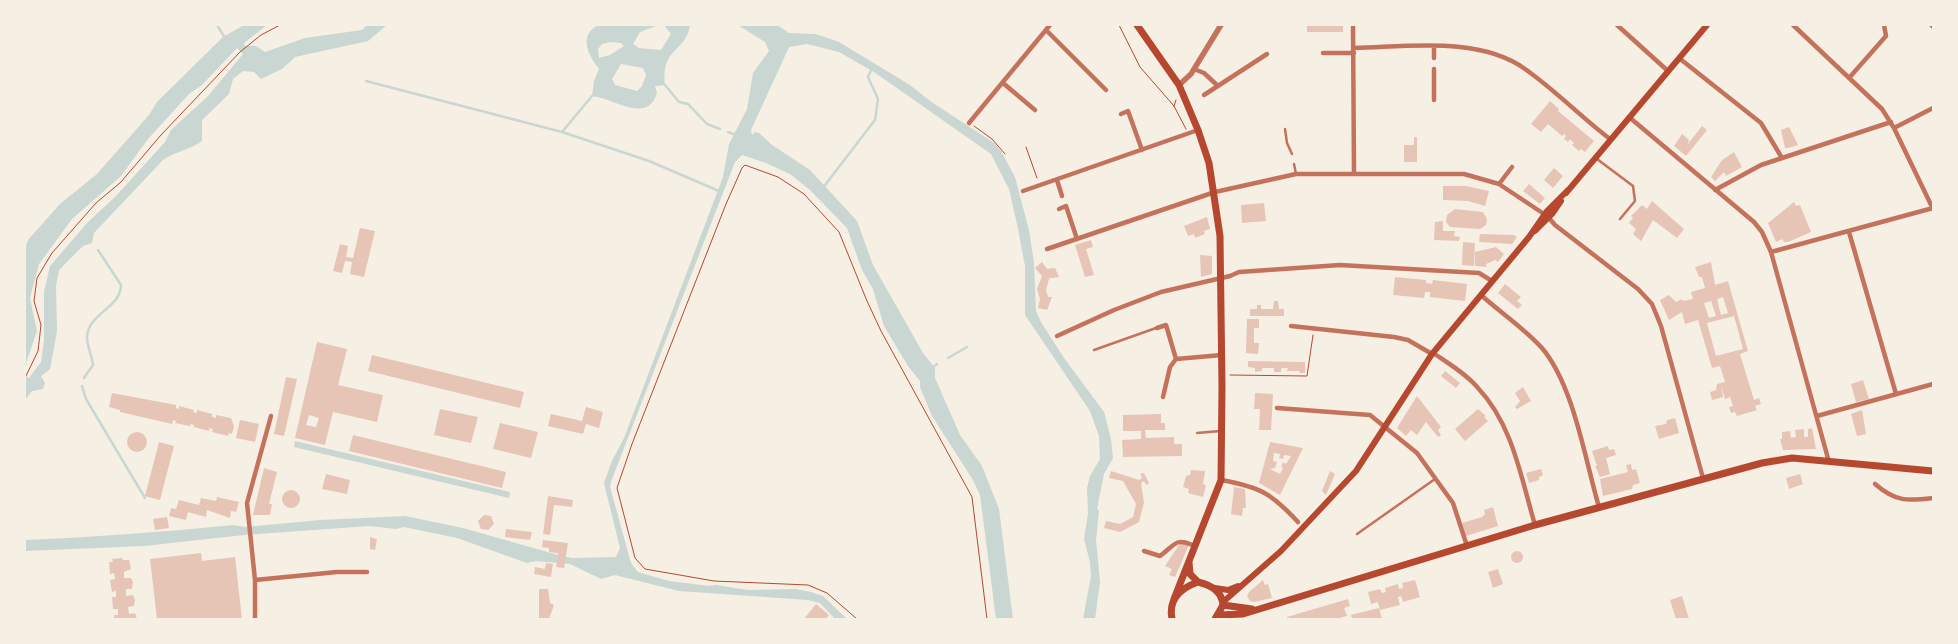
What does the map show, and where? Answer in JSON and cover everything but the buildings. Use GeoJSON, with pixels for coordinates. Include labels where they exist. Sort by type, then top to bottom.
{"type":"FeatureCollection","features":[{"type":"Feature","properties":{"kind":"main road"},"geometry":{"type":"LineString","coordinates":[[1137,25],[1179,86],[1198,130],[1215,192],[1222,278],[1221,480],[1174,599],[1171,615]]}},
{"type":"Feature","properties":{"kind":"main road"},"geometry":{"type":"LineString","coordinates":[[1707,25],[1432,353],[1356,471],[1281,551],[1240,586],[1223,604],[1218,617],[1238,615],[1598,507],[1703,478],[1786,458],[1933,471]]}},
{"type":"Feature","properties":{"kind":"main road"},"geometry":{"type":"LineString","coordinates":[[1190,559],[1190,574],[1198,582],[1228,590],[1240,586]]}},
{"type":"Feature","properties":{"kind":"main road"},"geometry":{"type":"LineString","coordinates":[[1174,599],[1182,589],[1198,582]]}},
{"type":"Feature","properties":{"kind":"main road"},"geometry":{"type":"LineString","coordinates":[[1215,588],[1223,604]]}},
{"type":"Feature","properties":{"kind":"main road"},"geometry":{"type":"LineString","coordinates":[[1223,604],[1255,609]]}},
{"type":"Feature","properties":{"kind":"street"},"geometry":{"type":"LineString","coordinates":[[969,122],[1050,25]]}},
{"type":"Feature","properties":{"kind":"street"},"geometry":{"type":"LineString","coordinates":[[1179,86],[1194,69],[1221,25]]}},
{"type":"Feature","properties":{"kind":"street"},"geometry":{"type":"LineString","coordinates":[[1353,25],[1354,174]]}},
{"type":"Feature","properties":{"kind":"street"},"geometry":{"type":"LineString","coordinates":[[1618,25],[1668,71]]}},
{"type":"Feature","properties":{"kind":"street"},"geometry":{"type":"LineString","coordinates":[[1771,252],[1933,208],[1891,122],[1882,108],[1793,25]]}},
{"type":"Feature","properties":{"kind":"street"},"geometry":{"type":"LineString","coordinates":[[1849,78],[1886,36],[1884,25]]}},
{"type":"Feature","properties":{"kind":"street"},"geometry":{"type":"LineString","coordinates":[[1046,30],[1106,90]]}},
{"type":"Feature","properties":{"kind":"street"},"geometry":{"type":"LineString","coordinates":[[1434,47],[1434,58]]}},
{"type":"Feature","properties":{"kind":"street"},"geometry":{"type":"LineString","coordinates":[[1323,53],[1434,47],[1481,50],[1516,63],[1610,139]]}},
{"type":"Feature","properties":{"kind":"street"},"geometry":{"type":"LineString","coordinates":[[1204,95],[1267,54]]}},
{"type":"Feature","properties":{"kind":"street"},"geometry":{"type":"LineString","coordinates":[[1680,58],[1761,123],[1782,158]]}},
{"type":"Feature","properties":{"kind":"street"},"geometry":{"type":"LineString","coordinates":[[1194,69],[1204,73],[1218,86]]}},
{"type":"Feature","properties":{"kind":"street"},"geometry":{"type":"LineString","coordinates":[[1434,69],[1434,100]]}},
{"type":"Feature","properties":{"kind":"street"},"geometry":{"type":"LineString","coordinates":[[1003,83],[1035,110]]}},
{"type":"Feature","properties":{"kind":"street"},"geometry":{"type":"LineString","coordinates":[[1894,128],[1933,108]]}},
{"type":"Feature","properties":{"kind":"street"},"geometry":{"type":"LineString","coordinates":[[1120,114],[1128,111],[1142,150]]}},
{"type":"Feature","properties":{"kind":"street"},"geometry":{"type":"LineString","coordinates":[[1629,117],[1754,222],[1762,232],[1771,252],[1829,462]]}},
{"type":"Feature","properties":{"kind":"street"},"geometry":{"type":"LineString","coordinates":[[1715,190],[1761,165],[1891,122]]}},
{"type":"Feature","properties":{"kind":"street"},"geometry":{"type":"LineString","coordinates":[[1023,191],[1198,130]]}},
{"type":"Feature","properties":{"kind":"street"},"geometry":{"type":"LineString","coordinates":[[1499,184],[1512,166]]}},
{"type":"Feature","properties":{"kind":"street"},"geometry":{"type":"LineString","coordinates":[[1047,249],[1215,192],[1296,174],[1464,174],[1499,184],[1546,216],[1638,289],[1652,304],[1661,326],[1703,478]]}},
{"type":"Feature","properties":{"kind":"street"},"geometry":{"type":"LineString","coordinates":[[1057,180],[1062,196]]}},
{"type":"Feature","properties":{"kind":"street"},"geometry":{"type":"LineString","coordinates":[[1059,209],[1066,206],[1078,239]]}},
{"type":"Feature","properties":{"kind":"street"},"geometry":{"type":"LineString","coordinates":[[1850,232],[1896,394]]}},
{"type":"Feature","properties":{"kind":"street"},"geometry":{"type":"LineString","coordinates":[[1057,336],[1114,310],[1161,292],[1222,278],[1238,272],[1340,265],[1479,273],[1492,281]]}},
{"type":"Feature","properties":{"kind":"street"},"geometry":{"type":"LineString","coordinates":[[1481,295],[1523,330],[1543,350],[1560,377],[1569,402],[1598,507]]}},
{"type":"Feature","properties":{"kind":"street"},"geometry":{"type":"LineString","coordinates":[[1157,328],[1166,325],[1176,359]]}},
{"type":"Feature","properties":{"kind":"street"},"geometry":{"type":"LineString","coordinates":[[1291,326],[1408,340],[1432,353],[1477,386],[1491,402],[1503,423],[1535,525]]}},
{"type":"Feature","properties":{"kind":"street"},"geometry":{"type":"LineString","coordinates":[[1163,397],[1170,367],[1176,359],[1222,355]]}},
{"type":"Feature","properties":{"kind":"street"},"geometry":{"type":"LineString","coordinates":[[1817,416],[1933,384]]}},
{"type":"Feature","properties":{"kind":"street"},"geometry":{"type":"LineString","coordinates":[[1277,408],[1365,414],[1385,426],[1417,453],[1436,478],[1456,509],[1467,546]]}},
{"type":"Feature","properties":{"kind":"street"},"geometry":{"type":"LineString","coordinates":[[255,619],[255,580],[247,503],[271,416]]}},
{"type":"Feature","properties":{"kind":"street"},"geometry":{"type":"LineString","coordinates":[[1221,480],[1254,487],[1272,496],[1298,522]]}},
{"type":"Feature","properties":{"kind":"street"},"geometry":{"type":"LineString","coordinates":[[1875,484],[1896,498],[1908,500],[1933,498]]}},
{"type":"Feature","properties":{"kind":"street"},"geometry":{"type":"LineString","coordinates":[[1144,551],[1160,556],[1178,541],[1182,540],[1195,546]]}},
{"type":"Feature","properties":{"kind":"street"},"geometry":{"type":"LineString","coordinates":[[255,580],[337,572],[367,572]]}},
{"type":"Feature","properties":{"kind":"street"},"geometry":{"type":"LineString","coordinates":[[1165,619],[1171,615]]}},
{"type":"Feature","properties":{"kind":"lane"},"geometry":{"type":"LineString","coordinates":[[1930,25],[1933,28]]}},
{"type":"Feature","properties":{"kind":"lane"},"geometry":{"type":"LineString","coordinates":[[1285,129],[1287,142],[1292,154]]}},
{"type":"Feature","properties":{"kind":"lane"},"geometry":{"type":"LineString","coordinates":[[1595,157],[1633,186],[1635,201],[1620,219]]}},
{"type":"Feature","properties":{"kind":"lane"},"geometry":{"type":"LineString","coordinates":[[1294,164],[1296,174]]}},
{"type":"Feature","properties":{"kind":"lane"},"geometry":{"type":"LineString","coordinates":[[1094,350],[1157,328]]}},
{"type":"Feature","properties":{"kind":"lane"},"geometry":{"type":"LineString","coordinates":[[1197,433],[1222,431]]}},
{"type":"Feature","properties":{"kind":"lane"},"geometry":{"type":"LineString","coordinates":[[1357,534],[1436,478]]}},
{"type":"Feature","properties":{"kind":"path"},"geometry":{"type":"LineString","coordinates":[[26,377],[38,351],[41,325],[34,301],[37,278],[52,253],[96,203],[121,182],[161,135],[240,52],[261,35],[280,25]]}},
{"type":"Feature","properties":{"kind":"path"},"geometry":{"type":"LineString","coordinates":[[1119,25],[1140,68],[1174,106],[1186,129]]}},
{"type":"Feature","properties":{"kind":"path"},"geometry":{"type":"LineString","coordinates":[[1174,106],[1176,100]]}},
{"type":"Feature","properties":{"kind":"path"},"geometry":{"type":"LineString","coordinates":[[969,122],[992,139],[1005,154]]}},
{"type":"Feature","properties":{"kind":"path"},"geometry":{"type":"LineString","coordinates":[[1026,147],[1040,186]]}},
{"type":"Feature","properties":{"kind":"path"},"geometry":{"type":"LineString","coordinates":[[857,619],[827,593],[808,585],[714,581],[644,569],[636,558],[617,488],[632,444],[726,204],[745,165],[778,177],[804,194],[839,232],[866,301],[972,498],[988,619]]}},
{"type":"Feature","properties":{"kind":"path"},"geometry":{"type":"LineString","coordinates":[[1230,375],[1307,376],[1314,328]]}},
{"type":"Feature","properties":{"kind":"shaded area"},"geometry":{"type":"Polygon","coordinates":[[[603,24],[659,25],[640,32],[633,44],[639,48],[661,50],[671,34],[664,25],[690,25],[684,41],[670,56],[667,63],[665,85],[655,86],[657,93],[652,102],[646,107],[638,109],[592,96],[594,81],[599,69],[587,46],[588,34],[592,29],[603,24]],[[610,42],[602,44],[598,49],[599,58],[610,55],[624,46],[621,43],[610,42]],[[621,64],[612,79],[615,85],[637,91],[642,86],[646,75],[643,68],[621,64]]]}},
{"type":"Feature","properties":{"kind":"shaded area"},"geometry":{"type":"Polygon","coordinates":[[[244,25],[267,25],[244,43],[245,46],[256,46],[265,52],[305,38],[362,30],[367,25],[387,25],[368,41],[295,57],[282,69],[261,79],[254,72],[243,71],[233,79],[229,94],[202,120],[202,141],[163,160],[94,233],[92,243],[83,246],[59,270],[56,286],[57,331],[50,369],[41,376],[45,383],[43,389],[32,391],[25,400],[25,376],[29,378],[41,362],[44,340],[44,292],[50,266],[88,222],[116,196],[165,142],[171,130],[208,96],[243,54],[237,48],[202,85],[189,94],[148,139],[121,176],[72,219],[39,264],[30,298],[37,331],[25,366],[25,248],[28,240],[60,204],[97,174],[149,115],[157,102],[223,37],[244,25]]]}},
{"type":"Feature","properties":{"kind":"shaded area"},"geometry":{"type":"Polygon","coordinates":[[[738,25],[777,25],[789,33],[816,34],[839,42],[910,85],[930,101],[994,143],[1001,151],[1015,177],[1029,230],[1034,263],[1036,311],[1064,358],[1104,412],[1111,439],[1113,458],[1104,474],[1097,509],[1099,511],[1096,540],[1100,582],[1095,619],[1083,619],[1091,576],[1090,562],[1084,539],[1088,514],[1087,488],[1090,476],[1100,459],[1099,436],[1090,411],[1025,315],[1025,266],[1009,189],[991,154],[874,72],[839,52],[807,44],[789,47],[751,130],[752,135],[755,132],[759,133],[772,145],[810,170],[857,221],[873,265],[923,353],[935,368],[935,378],[960,435],[982,466],[999,509],[1013,619],[996,619],[980,495],[973,480],[932,416],[920,387],[920,381],[908,366],[884,326],[873,289],[862,270],[847,228],[810,190],[790,174],[742,155],[735,162],[610,487],[631,563],[638,572],[669,581],[709,586],[716,585],[748,590],[796,589],[811,592],[823,596],[847,619],[835,619],[820,603],[808,600],[679,591],[615,575],[601,579],[570,564],[536,561],[527,563],[457,538],[404,527],[396,529],[369,526],[244,535],[144,546],[25,551],[25,540],[233,525],[246,527],[320,520],[405,516],[463,528],[572,558],[616,557],[620,548],[604,483],[612,461],[624,438],[723,177],[729,144],[747,109],[753,73],[769,51],[765,42],[738,25]]]}},
{"type":"Feature","properties":{"kind":"shaded area"},"geometry":{"type":"Polygon","coordinates":[[[295,441],[510,492],[509,498],[294,447],[295,441]]]}},
{"type":"Feature","properties":{"kind":"waterway"},"geometry":{"type":"LineString","coordinates":[[217,25],[225,38]]}},
{"type":"Feature","properties":{"kind":"waterway"},"geometry":{"type":"LineString","coordinates":[[822,189],[875,120],[878,99],[868,77],[872,68]]}},
{"type":"Feature","properties":{"kind":"waterway"},"geometry":{"type":"LineString","coordinates":[[366,81],[562,132],[649,161],[719,191]]}},
{"type":"Feature","properties":{"kind":"waterway"},"geometry":{"type":"LineString","coordinates":[[665,85],[679,102],[688,104],[707,124],[720,129]]}},
{"type":"Feature","properties":{"kind":"waterway"},"geometry":{"type":"LineString","coordinates":[[562,132],[592,96]]}},
{"type":"Feature","properties":{"kind":"waterway"},"geometry":{"type":"LineString","coordinates":[[728,132],[736,135]]}},
{"type":"Feature","properties":{"kind":"waterway"},"geometry":{"type":"LineString","coordinates":[[84,378],[93,365],[87,340],[89,329],[98,316],[116,299],[120,293],[121,285],[98,250]]}},
{"type":"Feature","properties":{"kind":"waterway"},"geometry":{"type":"LineString","coordinates":[[948,358],[967,347]]}},
{"type":"Feature","properties":{"kind":"waterway"},"geometry":{"type":"LineString","coordinates":[[932,368],[937,364]]}},
{"type":"Feature","properties":{"kind":"waterway"},"geometry":{"type":"LineString","coordinates":[[82,386],[86,399],[145,498]]}}]}
